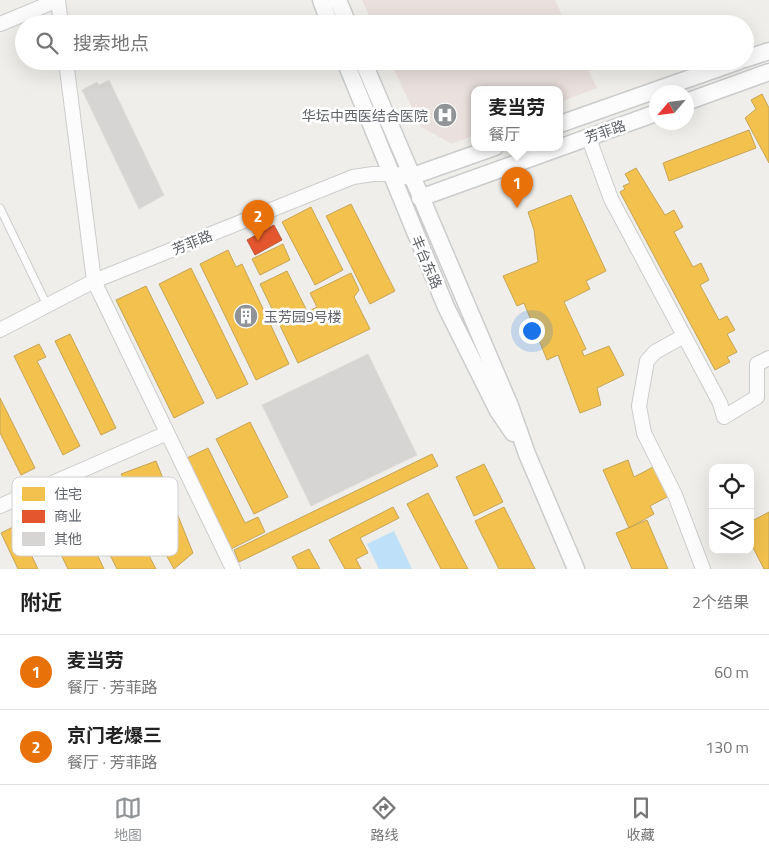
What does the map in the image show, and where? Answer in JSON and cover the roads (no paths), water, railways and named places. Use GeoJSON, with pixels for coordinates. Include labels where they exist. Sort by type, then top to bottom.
{"type":"FeatureCollection","features":[{"type":"Feature","properties":{"kind":"street"},"geometry":{"type":"LineString","coordinates":[[22,15],[58,0],[60,15]]}},
{"type":"Feature","properties":{"kind":"street"},"geometry":{"type":"LineString","coordinates":[[321,0],[327,15]]}},
{"type":"Feature","properties":{"kind":"street"},"geometry":{"type":"LineString","coordinates":[[338,0],[344,15]]}},
{"type":"Feature","properties":{"kind":"street"},"geometry":{"type":"LineString","coordinates":[[0,24],[15,18]]}},
{"type":"Feature","properties":{"kind":"street"},"geometry":{"type":"LineString","coordinates":[[754,56],[769,51]]}},
{"type":"Feature","properties":{"kind":"street"},"geometry":{"type":"LineString","coordinates":[[67,70],[94,281],[168,433],[227,567]]}},
{"type":"Feature","properties":{"kind":"street","name":"丰台东路"},"geometry":{"type":"LineString","coordinates":[[349,70],[446,307],[498,411],[527,454]]}},
{"type":"Feature","properties":{"kind":"street","name":"丰台东路"},"geometry":{"type":"LineString","coordinates":[[367,70],[410,176],[510,406],[527,454],[576,569]]}},
{"type":"Feature","properties":{"kind":"street","name":"芳菲路"},"geometry":{"type":"LineString","coordinates":[[563,123],[713,70]]}},
{"type":"Feature","properties":{"kind":"street"},"geometry":{"type":"LineString","coordinates":[[694,99],[769,72]]}},
{"type":"Feature","properties":{"kind":"street","name":"芳菲路"},"geometry":{"type":"LineString","coordinates":[[563,145],[649,115]]}},
{"type":"Feature","properties":{"kind":"street"},"geometry":{"type":"LineString","coordinates":[[588,136],[611,199],[720,403],[724,417],[757,397],[757,364],[769,358]]}},
{"type":"Feature","properties":{"kind":"street","name":"芳菲路"},"geometry":{"type":"LineString","coordinates":[[0,330],[94,281],[354,177],[373,174],[410,176],[483,151]]}},
{"type":"Feature","properties":{"kind":"street","name":"芳菲路"},"geometry":{"type":"LineString","coordinates":[[420,198],[547,151]]}},
{"type":"Feature","properties":{"kind":"street"},"geometry":{"type":"LineString","coordinates":[[391,174],[420,198]]}},
{"type":"Feature","properties":{"kind":"street"},"geometry":{"type":"LineString","coordinates":[[684,336],[655,352],[647,361],[639,406],[644,432],[675,495],[703,569]]}},
{"type":"Feature","properties":{"kind":"street"},"geometry":{"type":"LineString","coordinates":[[67,477],[168,433]]}},
{"type":"Feature","properties":{"kind":"street"},"geometry":{"type":"LineString","coordinates":[[0,506],[12,501]]}},
{"type":"Feature","properties":{"kind":"lane"},"geometry":{"type":"LineString","coordinates":[[0,208],[47,305]]}},
{"type":"Feature","properties":{"kind":"water"},"geometry":{"type":"Polygon","coordinates":[[[394,531],[412,569],[379,569],[367,544],[394,531]]]}},
{"type":"Feature","properties":{"kind":"place","name":"华坛中西医结合医院"},"geometry":{"type":"Point","coordinates":[445,115]}},
{"type":"Feature","properties":{"kind":"place","name":"麦当劳"},"geometry":{"type":"Point","coordinates":[517,208]}},
{"type":"Feature","properties":{"kind":"place","name":"京门老爆三"},"geometry":{"type":"Point","coordinates":[258,241]}},
{"type":"Feature","properties":{"kind":"place","name":"玉芳园9号楼"},"geometry":{"type":"Point","coordinates":[246,316]}}]}
